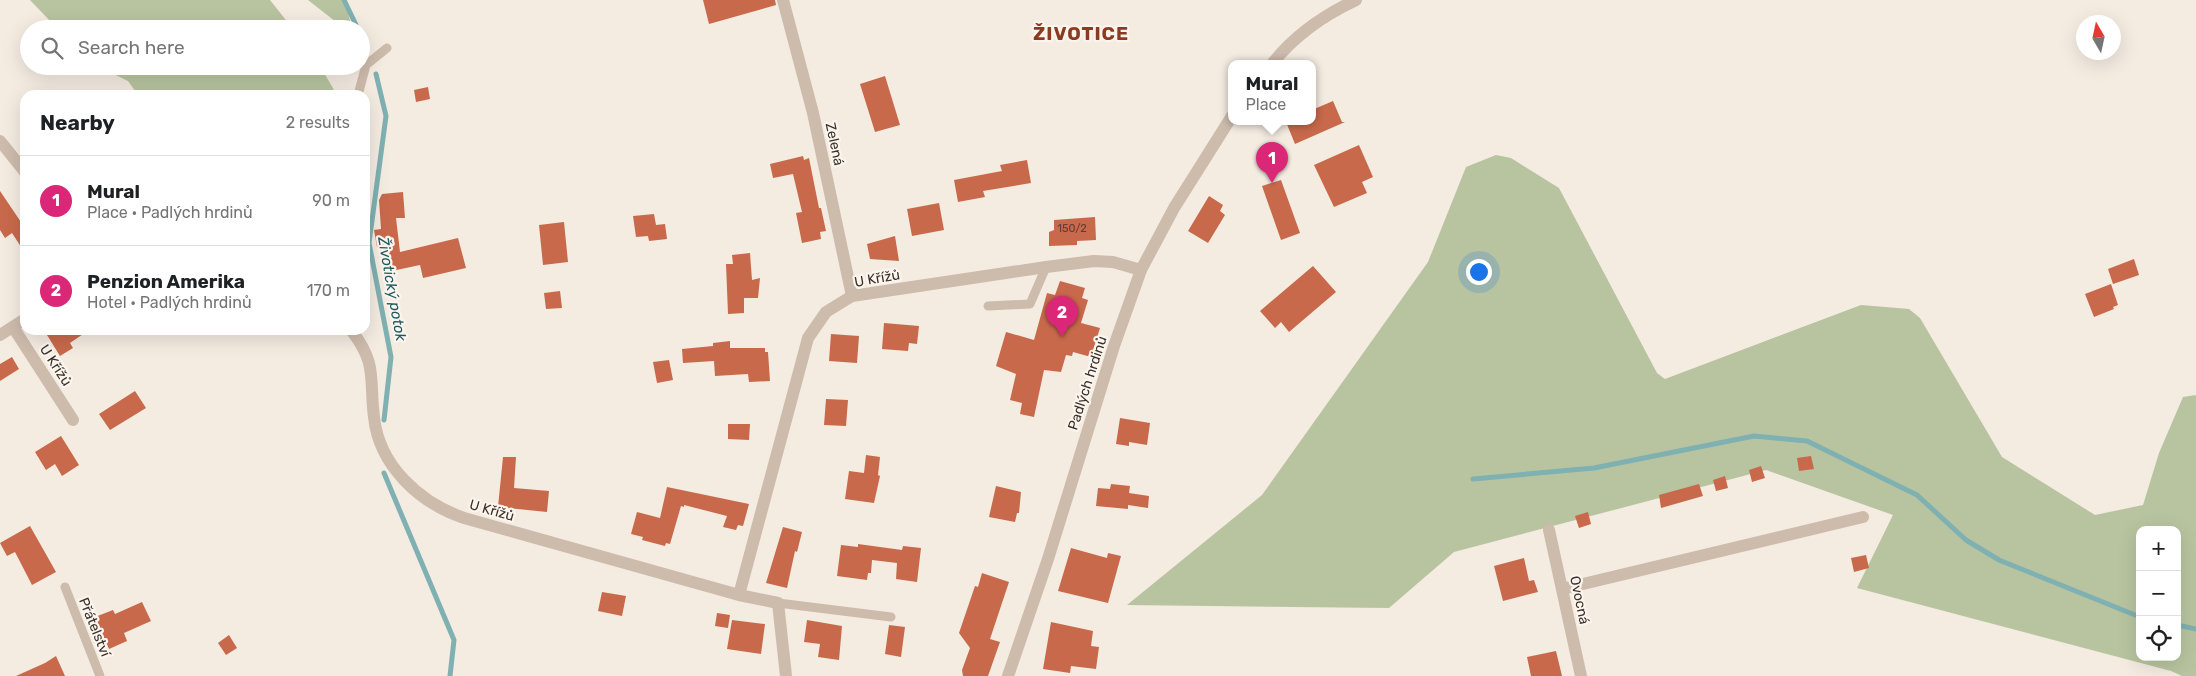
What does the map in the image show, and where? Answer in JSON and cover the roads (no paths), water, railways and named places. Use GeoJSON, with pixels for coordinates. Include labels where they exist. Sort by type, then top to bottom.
{"type":"FeatureCollection","features":[{"type":"Feature","properties":{"kind":"street","name":"Zelená"},"geometry":{"type":"LineString","coordinates":[[783,0],[813,113],[852,296]]}},
{"type":"Feature","properties":{"kind":"street"},"geometry":{"type":"LineString","coordinates":[[1276,60],[1303,34],[1334,10],[1356,0]]}},
{"type":"Feature","properties":{"kind":"street","name":"Padlých hrdinů"},"geometry":{"type":"LineString","coordinates":[[1008,676],[1048,559],[1114,346],[1142,270],[1174,208],[1228,122]]}},
{"type":"Feature","properties":{"kind":"street"},"geometry":{"type":"LineString","coordinates":[[0,141],[20,166]]}},
{"type":"Feature","properties":{"kind":"street","name":"U Křížů"},"geometry":{"type":"LineString","coordinates":[[739,595],[760,508],[808,338],[826,312],[852,296],[1046,267],[1094,261],[1113,262],[1142,270]]}},
{"type":"Feature","properties":{"kind":"street"},"geometry":{"type":"LineString","coordinates":[[0,335],[20,322]]}},
{"type":"Feature","properties":{"kind":"street","name":"U Křížů"},"geometry":{"type":"LineString","coordinates":[[13,327],[73,420]]}},
{"type":"Feature","properties":{"kind":"street","name":"U Křížů"},"geometry":{"type":"LineString","coordinates":[[355,335],[364,348],[371,366],[374,417],[385,453],[397,471],[424,499],[464,518],[739,595],[778,603]]}},
{"type":"Feature","properties":{"kind":"street"},"geometry":{"type":"LineString","coordinates":[[1562,590],[1863,517]]}},
{"type":"Feature","properties":{"kind":"street","name":"Ovocná"},"geometry":{"type":"LineString","coordinates":[[1549,530],[1581,676]]}},
{"type":"Feature","properties":{"kind":"street"},"geometry":{"type":"LineString","coordinates":[[778,603],[786,676]]}},
{"type":"Feature","properties":{"kind":"lane"},"geometry":{"type":"LineString","coordinates":[[370,62],[387,48]]}},
{"type":"Feature","properties":{"kind":"lane"},"geometry":{"type":"LineString","coordinates":[[359,90],[363,75]]}},
{"type":"Feature","properties":{"kind":"lane"},"geometry":{"type":"LineString","coordinates":[[988,306],[1030,304],[1046,267]]}},
{"type":"Feature","properties":{"kind":"lane","name":"Přátelství"},"geometry":{"type":"LineString","coordinates":[[65,587],[100,676]]}},
{"type":"Feature","properties":{"kind":"lane"},"geometry":{"type":"LineString","coordinates":[[778,603],[891,617]]}},
{"type":"Feature","properties":{"kind":"waterway","name":"Životický potok"},"geometry":{"type":"LineString","coordinates":[[344,0],[354,20]]}},
{"type":"Feature","properties":{"kind":"waterway","name":"Životický potok"},"geometry":{"type":"LineString","coordinates":[[370,236],[386,116],[376,74]]}},
{"type":"Feature","properties":{"kind":"waterway","name":"Životický potok"},"geometry":{"type":"LineString","coordinates":[[370,248],[391,357],[384,420]]}},
{"type":"Feature","properties":{"kind":"waterway"},"geometry":{"type":"LineString","coordinates":[[1473,479],[1594,468],[1754,436],[1807,441],[1917,495],[1966,540],[1999,560],[2138,616]]}},
{"type":"Feature","properties":{"kind":"waterway","name":"Životický potok"},"geometry":{"type":"LineString","coordinates":[[384,473],[454,640],[450,676]]}},
{"type":"Feature","properties":{"kind":"waterway"},"geometry":{"type":"LineString","coordinates":[[2181,626],[2196,629]]}},
{"type":"Feature","properties":{"kind":"place","name":"Mural"},"geometry":{"type":"Point","coordinates":[1272,183]}},
{"type":"Feature","properties":{"kind":"place","name":"Penzion Amerika"},"geometry":{"type":"Point","coordinates":[1062,337]}},
{"type":"Feature","properties":{"kind":"district","name":"ŽIVOTICE"},"geometry":{"type":"Point","coordinates":[1081,33]}}]}
